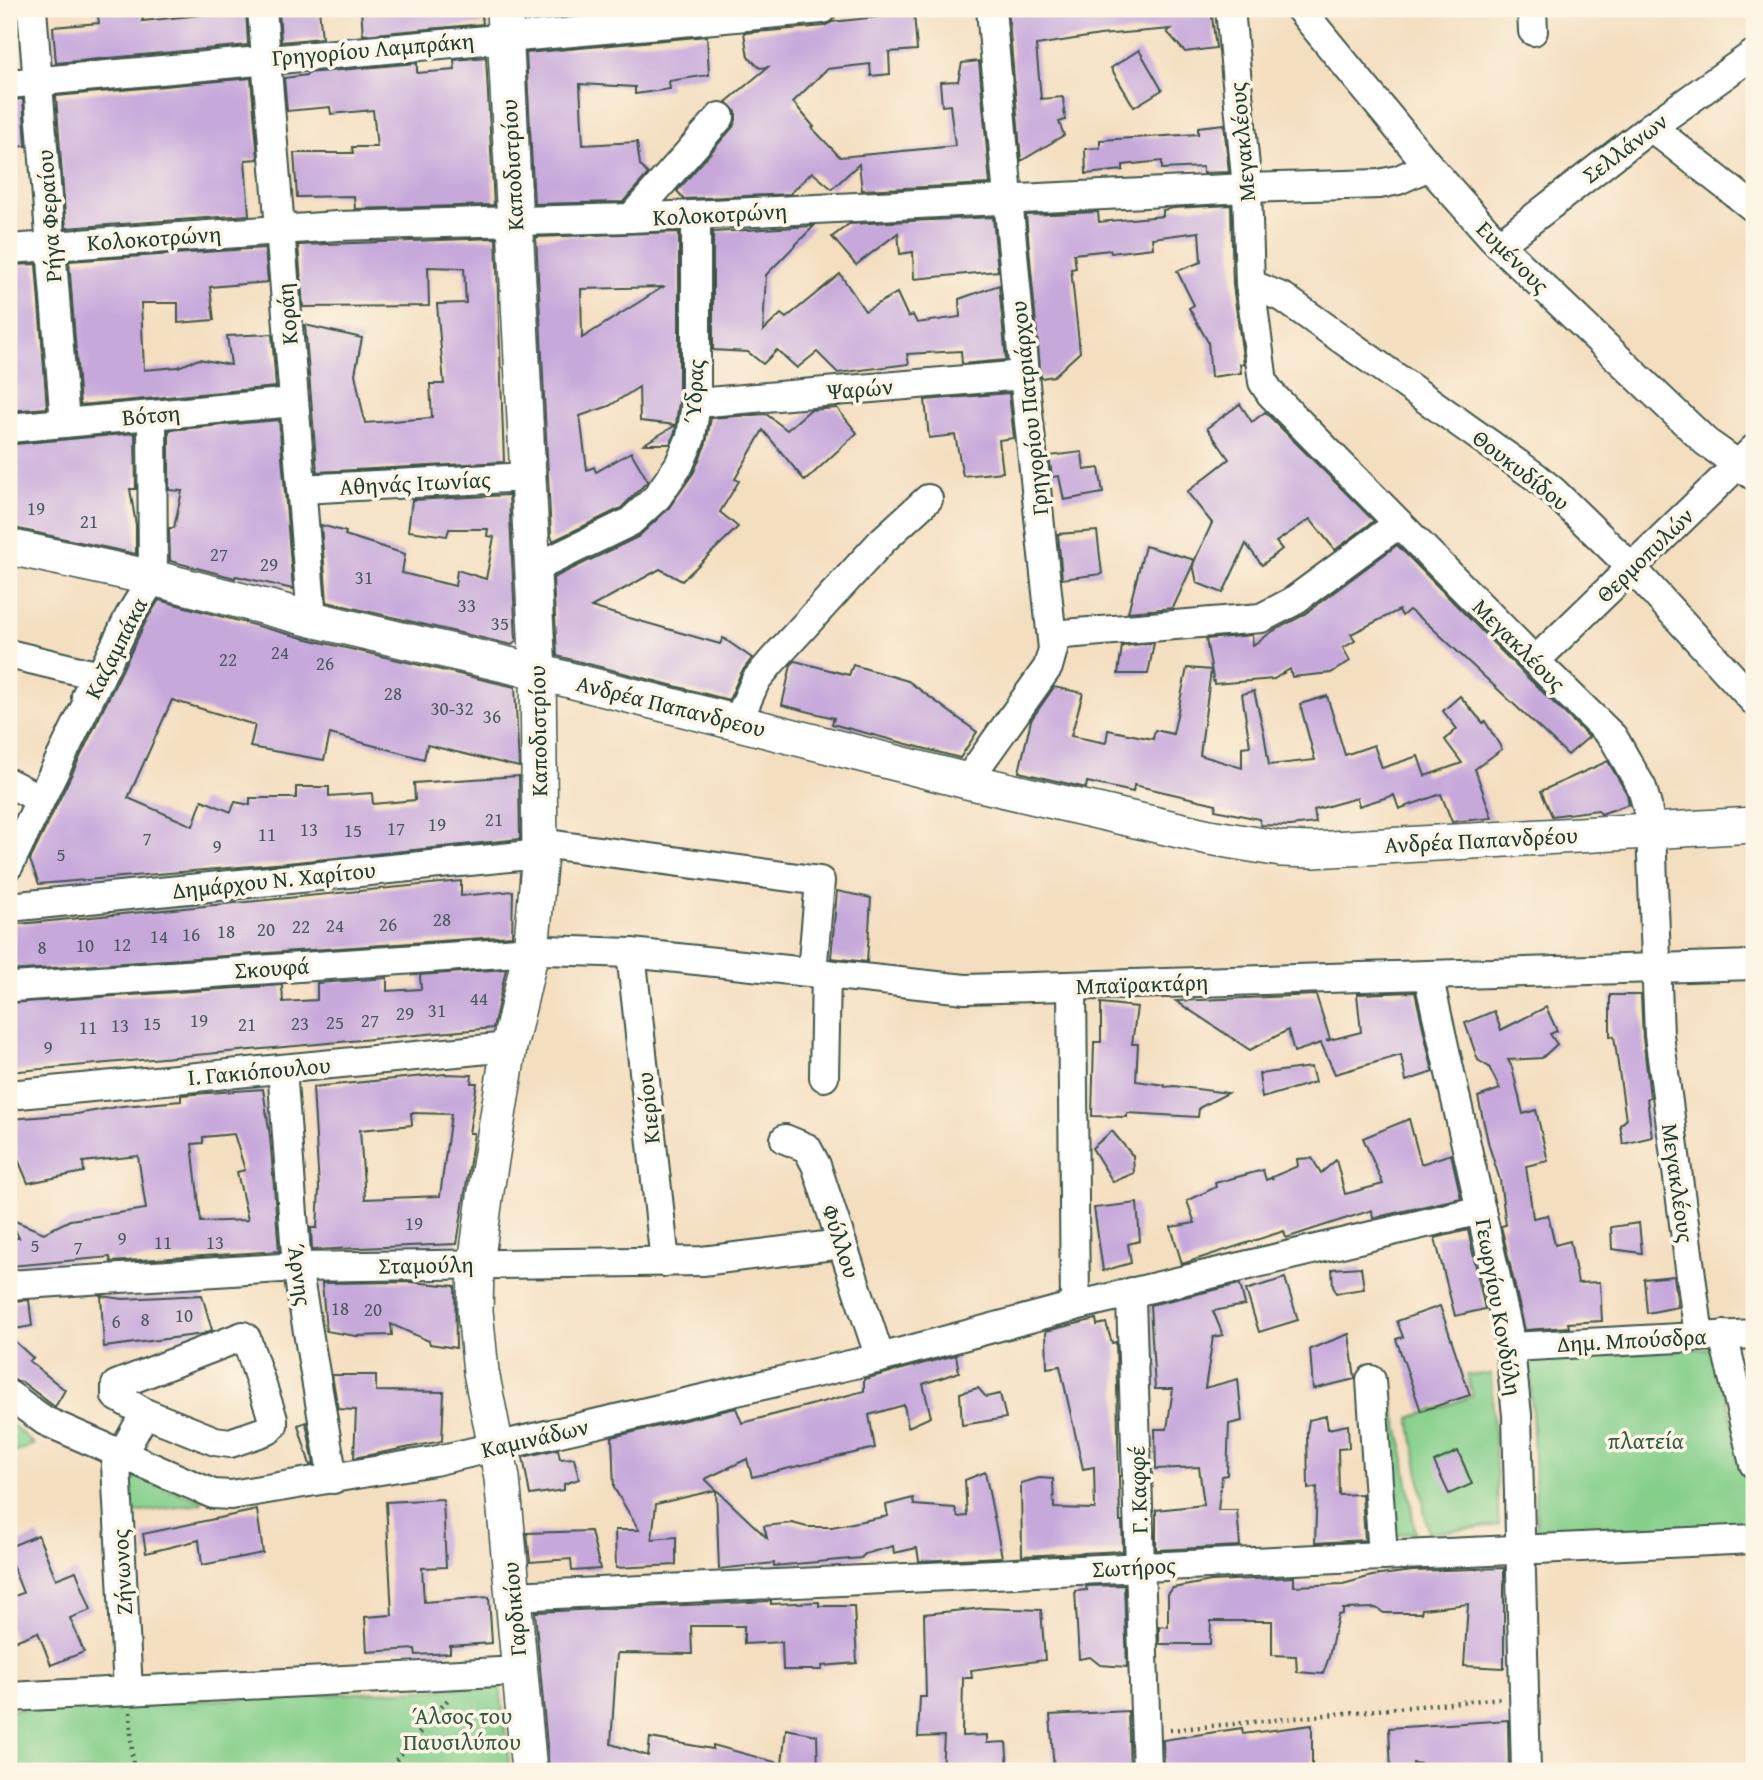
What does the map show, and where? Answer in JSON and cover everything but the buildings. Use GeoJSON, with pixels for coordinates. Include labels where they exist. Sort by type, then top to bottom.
{"type":"FeatureCollection","features":[{"type":"Feature","properties":{"kind":"main road","name":"Καποδιστρίου"},"geometry":{"type":"LineString","coordinates":[[497,1447],[481,1372],[477,1333],[476,1265],[509,1047],[531,951],[540,848],[538,672],[505,23]]}},
{"type":"Feature","properties":{"kind":"main road","name":"Ανδρέα Παπανδρεου"},"geometry":{"type":"LineString","coordinates":[[9,547],[153,578],[967,781],[1209,837]]}},
{"type":"Feature","properties":{"kind":"main road","name":"Ανδρέα Παπανδρέου"},"geometry":{"type":"LineString","coordinates":[[1209,837],[1281,849],[1313,850],[1754,825]]}},
{"type":"Feature","properties":{"kind":"main road","name":"Γαρδικίου"},"geometry":{"type":"LineString","coordinates":[[497,1447],[529,1771]]}},
{"type":"Feature","properties":{"kind":"street","name":"Ρήγα Φεραίου"},"geometry":{"type":"LineString","coordinates":[[32,9],[65,423]]}},
{"type":"Feature","properties":{"kind":"street","name":"Κοράη"},"geometry":{"type":"LineString","coordinates":[[262,9],[312,619]]}},
{"type":"Feature","properties":{"kind":"street","name":"Γρηγορίου Λαμπράκη"},"geometry":{"type":"LineString","coordinates":[[9,83],[266,58],[505,23],[805,9]]}},
{"type":"Feature","properties":{"kind":"street","name":"Γρηγορίου Πατριάρχου"},"geometry":{"type":"LineString","coordinates":[[967,781],[1048,667],[1053,649],[990,9]]}},
{"type":"Feature","properties":{"kind":"street","name":"Μεγακλέους"},"geometry":{"type":"LineString","coordinates":[[1230,9],[1247,188],[1250,284],[1263,382],[1271,394],[1398,524],[1614,737],[1642,788],[1651,831],[1659,1035],[1711,1336],[1754,1464]]}},
{"type":"Feature","properties":{"kind":"street","name":"Ευμένους"},"geometry":{"type":"LineString","coordinates":[[1300,9],[1429,166],[1499,245],[1698,435],[1749,463]]}},
{"type":"Feature","properties":{"kind":"street","name":"Σελλάνων"},"geometry":{"type":"LineString","coordinates":[[1499,245],[1651,127],[1754,54]]}},
{"type":"Feature","properties":{"kind":"street"},"geometry":{"type":"LineString","coordinates":[[631,218],[720,117]]}},
{"type":"Feature","properties":{"kind":"street"},"geometry":{"type":"LineString","coordinates":[[1651,127],[1754,208]]}},
{"type":"Feature","properties":{"kind":"street","name":"Κολοκοτρώνη"},"geometry":{"type":"LineString","coordinates":[[9,249],[280,229],[631,218],[1379,184],[1398,180],[1429,166]]}},
{"type":"Feature","properties":{"kind":"street","name":"Ύδρας"},"geometry":{"type":"LineString","coordinates":[[533,569],[620,528],[642,513],[679,465],[691,437],[696,403],[696,215]]}},
{"type":"Feature","properties":{"kind":"street","name":"Θουκυδίδου"},"geometry":{"type":"LineString","coordinates":[[1250,284],[1284,298],[1536,477],[1632,568],[1754,701]]}},
{"type":"Feature","properties":{"kind":"street","name":"Ψαρών"},"geometry":{"type":"LineString","coordinates":[[696,403],[1024,374]]}},
{"type":"Feature","properties":{"kind":"street","name":"Βότση"},"geometry":{"type":"LineString","coordinates":[[9,428],[294,402]]}},
{"type":"Feature","properties":{"kind":"street","name":"Καζαμπάκα"},"geometry":{"type":"LineString","coordinates":[[9,865],[38,799],[129,617],[153,578],[152,415]]}},
{"type":"Feature","properties":{"kind":"street","name":"Θερμοπυλών"},"geometry":{"type":"LineString","coordinates":[[1535,661],[1632,568],[1749,463]]}},
{"type":"Feature","properties":{"kind":"street","name":"Αθηνάς Ιτωνίας"},"geometry":{"type":"LineString","coordinates":[[301,489],[528,477]]}},
{"type":"Feature","properties":{"kind":"street"},"geometry":{"type":"LineString","coordinates":[[737,723],[756,680],[772,661],[883,540],[928,499]]}},
{"type":"Feature","properties":{"kind":"street"},"geometry":{"type":"LineString","coordinates":[[1052,635],[1261,618],[1292,602],[1398,524]]}},
{"type":"Feature","properties":{"kind":"street"},"geometry":{"type":"LineString","coordinates":[[9,654],[96,675],[38,799],[24,822],[9,815]]}},
{"type":"Feature","properties":{"kind":"street"},"geometry":{"type":"LineString","coordinates":[[9,783],[38,799]]}},
{"type":"Feature","properties":{"kind":"street","name":"Δημάρχου Ν. Χαρίτου"},"geometry":{"type":"LineString","coordinates":[[9,907],[540,848],[820,881],[819,973]]}},
{"type":"Feature","properties":{"kind":"street","name":"Μπαϊρακτάρη"},"geometry":{"type":"LineString","coordinates":[[531,951],[581,949],[946,988],[1011,989],[1754,965]]}},
{"type":"Feature","properties":{"kind":"street","name":"Σκουφά"},"geometry":{"type":"LineString","coordinates":[[13,987],[531,951]]}},
{"type":"Feature","properties":{"kind":"street","name":"Κιερίου"},"geometry":{"type":"LineString","coordinates":[[631,953],[665,1262]]}},
{"type":"Feature","properties":{"kind":"street"},"geometry":{"type":"LineString","coordinates":[[819,973],[824,1077]]}},
{"type":"Feature","properties":{"kind":"street","name":"Γεωργίου Κονδύλη"},"geometry":{"type":"LineString","coordinates":[[1428,975],[1510,1348],[1517,1415],[1526,1771]]}},
{"type":"Feature","properties":{"kind":"street"},"geometry":{"type":"LineString","coordinates":[[1072,986],[1075,1306],[1481,1210]]}},
{"type":"Feature","properties":{"kind":"street","name":"Ι. Γακιόπουλου"},"geometry":{"type":"LineString","coordinates":[[9,1095],[509,1047]]}},
{"type":"Feature","properties":{"kind":"street","name":"Άρνης"},"geometry":{"type":"LineString","coordinates":[[282,1069],[297,1266],[332,1479]]}},
{"type":"Feature","properties":{"kind":"street","name":"Φύλλου"},"geometry":{"type":"LineString","coordinates":[[785,1139],[807,1147],[816,1165],[880,1358]]}},
{"type":"Feature","properties":{"kind":"street","name":"Σταμούλη"},"geometry":{"type":"LineString","coordinates":[[9,1285],[297,1266],[730,1259],[842,1244]]}},
{"type":"Feature","properties":{"kind":"street","name":"Γ. Καφφέ"},"geometry":{"type":"LineString","coordinates":[[1132,1292],[1146,1771]]}},
{"type":"Feature","properties":{"kind":"street","name":"Καμινάδων"},"geometry":{"type":"LineString","coordinates":[[9,1395],[45,1421],[213,1494],[231,1495],[332,1479],[497,1447],[880,1358],[1075,1306]]}},
{"type":"Feature","properties":{"kind":"street","name":"Δημ. Μπούσδρα"},"geometry":{"type":"LineString","coordinates":[[1510,1348],[1754,1334]]}},
{"type":"Feature","properties":{"kind":"street"},"geometry":{"type":"LineString","coordinates":[[243,1336],[246,1338],[273,1419],[268,1430],[229,1443],[215,1441],[145,1413],[116,1396],[116,1385],[243,1336]]}},
{"type":"Feature","properties":{"kind":"street"},"geometry":{"type":"LineString","coordinates":[[1371,1380],[1383,1556]]}},
{"type":"Feature","properties":{"kind":"street"},"geometry":{"type":"LineString","coordinates":[[121,1455],[145,1413]]}},
{"type":"Feature","properties":{"kind":"street","name":"Ζήνωνος"},"geometry":{"type":"LineString","coordinates":[[121,1455],[116,1465],[128,1690]]}},
{"type":"Feature","properties":{"kind":"street","name":"Σωτήρος"},"geometry":{"type":"LineString","coordinates":[[513,1596],[1754,1539]]}},
{"type":"Feature","properties":{"kind":"street"},"geometry":{"type":"LineString","coordinates":[[9,1697],[519,1671]]}},
{"type":"Feature","properties":{"kind":"path"},"geometry":{"type":"LineString","coordinates":[[387,1771],[471,1673]]}},
{"type":"Feature","properties":{"kind":"path"},"geometry":{"type":"LineString","coordinates":[[128,1690],[134,1771]]}},
{"type":"Feature","properties":{"kind":"path"},"geometry":{"type":"LineString","coordinates":[[1145,1733],[1524,1696]]}},
{"type":"Feature","properties":{"kind":"green space","name":"πλατεία"},"geometry":{"type":"Polygon","coordinates":[[[1714,1348],[1754,1507],[1754,1524],[1537,1535],[1530,1359],[1714,1348]]]}},
{"type":"Feature","properties":{"kind":"green space"},"geometry":{"type":"Polygon","coordinates":[[[1491,1374],[1499,1525],[1428,1533],[1410,1418],[1473,1396],[1467,1375],[1491,1374]]]}},
{"type":"Feature","properties":{"kind":"green space"},"geometry":{"type":"Polygon","coordinates":[[[1388,1384],[1402,1443],[1415,1532],[1393,1536],[1379,1386],[1388,1384]]]}},
{"type":"Feature","properties":{"kind":"green space"},"geometry":{"type":"Polygon","coordinates":[[[9,1422],[34,1444],[9,1456],[9,1422]]]}},
{"type":"Feature","properties":{"kind":"green space"},"geometry":{"type":"Polygon","coordinates":[[[131,1476],[203,1501],[200,1504],[126,1514],[131,1476]]]}},
{"type":"Feature","properties":{"kind":"green space","name":"Άλσος του Παυσιλύπου"},"geometry":{"type":"Polygon","coordinates":[[[500,1686],[510,1771],[9,1771],[9,1710],[500,1686]]]}}]}
